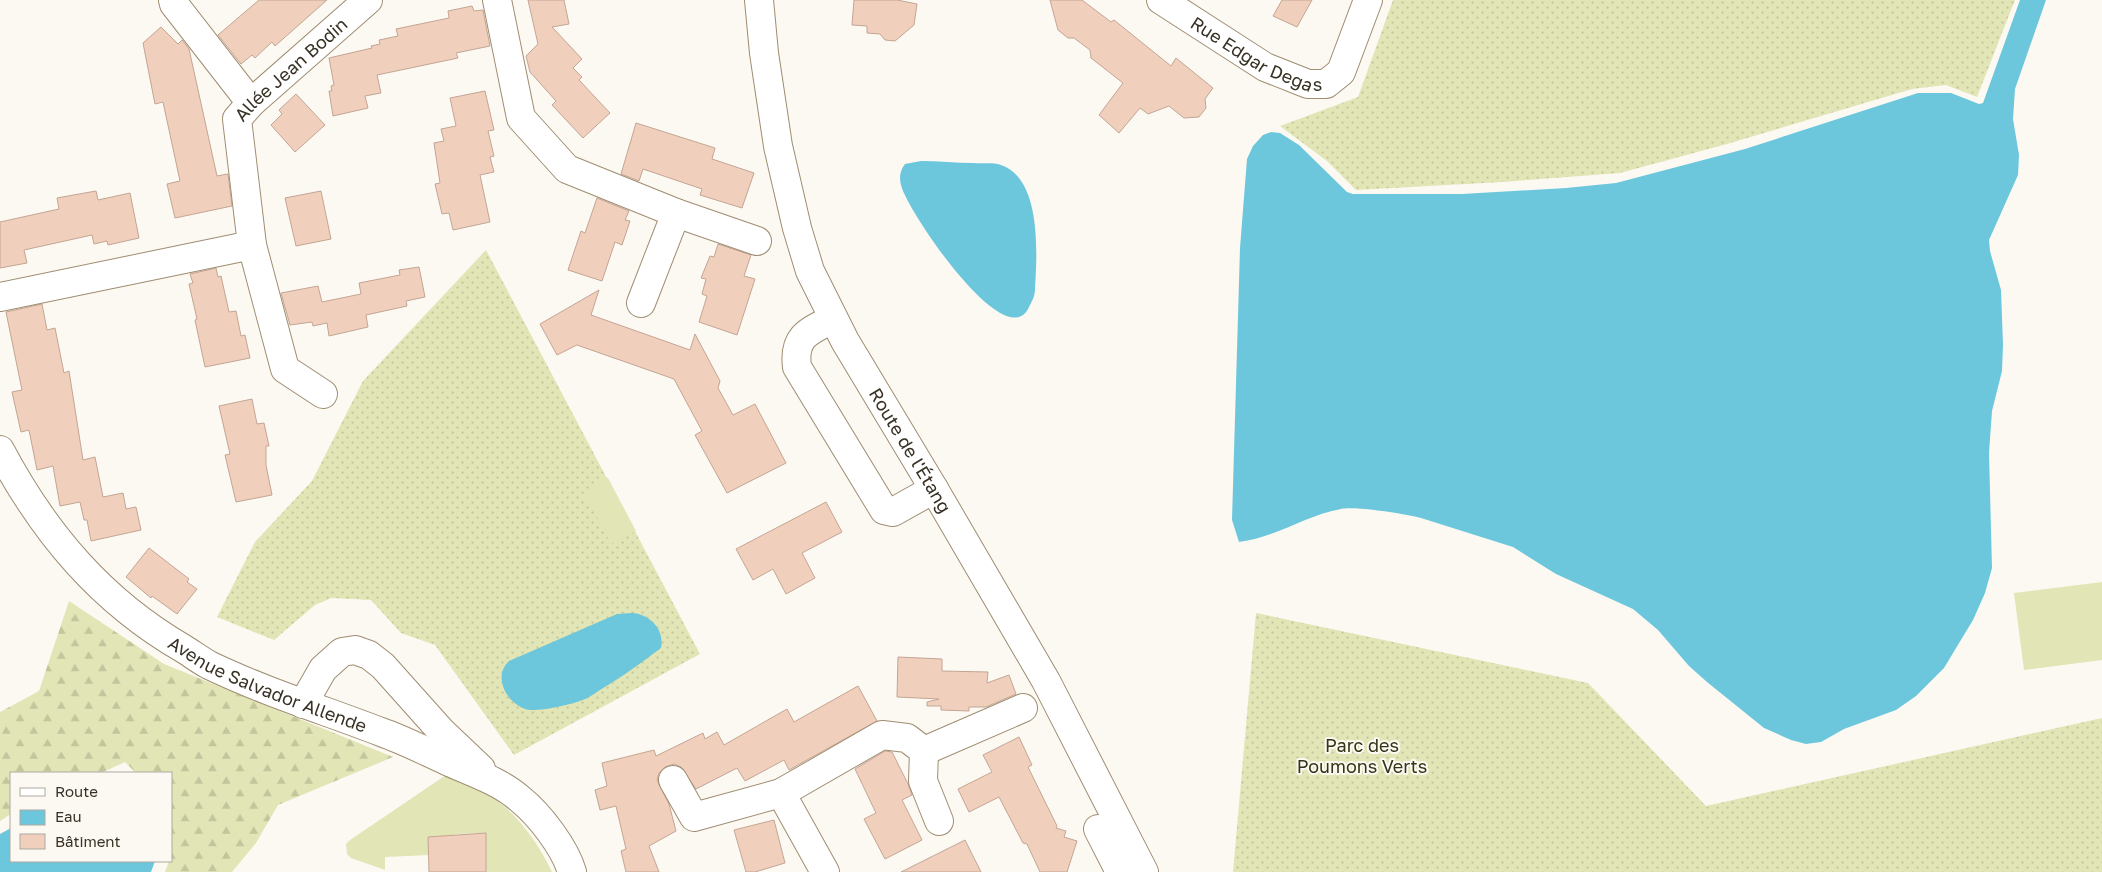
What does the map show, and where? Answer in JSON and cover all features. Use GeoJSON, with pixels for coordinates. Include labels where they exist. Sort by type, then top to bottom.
{"type":"FeatureCollection","features":[{"type":"Feature","properties":{"kind":"street"},"geometry":{"type":"LineString","coordinates":[[173,0],[174,4],[251,103]]}},
{"type":"Feature","properties":{"kind":"street","name":"Allée Jean Bodin"},"geometry":{"type":"LineString","coordinates":[[323,394],[285,369],[252,245],[237,119],[251,103],[368,0]]}},
{"type":"Feature","properties":{"kind":"street"},"geometry":{"type":"LineString","coordinates":[[497,0],[521,118],[567,169],[676,213],[757,241]]}},
{"type":"Feature","properties":{"kind":"street","name":"Route de l'Étang"},"geometry":{"type":"LineString","coordinates":[[759,0],[764,53],[778,146],[790,201],[810,271],[833,319],[1046,682],[1144,872]]}},
{"type":"Feature","properties":{"kind":"street","name":"Rue Edgar Degas"},"geometry":{"type":"LineString","coordinates":[[1161,0],[1265,67],[1308,84],[1326,84],[1340,72],[1368,0]]}},
{"type":"Feature","properties":{"kind":"street"},"geometry":{"type":"LineString","coordinates":[[641,303],[676,213]]}},
{"type":"Feature","properties":{"kind":"street"},"geometry":{"type":"LineString","coordinates":[[0,297],[252,245]]}},
{"type":"Feature","properties":{"kind":"street"},"geometry":{"type":"LineString","coordinates":[[833,319],[803,337],[796,347],[797,367],[884,510],[893,512],[934,489]]}},
{"type":"Feature","properties":{"kind":"street","name":"Avenue Salvador Allende"},"geometry":{"type":"LineString","coordinates":[[3,461],[69,556],[134,617],[208,664],[303,704],[384,732],[497,784],[520,798],[542,822],[570,864],[572,872]]}},
{"type":"Feature","properties":{"kind":"street"},"geometry":{"type":"LineString","coordinates":[[303,704],[323,670],[342,652],[355,650],[369,654],[383,666],[442,732],[497,784]]}},
{"type":"Feature","properties":{"kind":"street"},"geometry":{"type":"LineString","coordinates":[[924,751],[1024,708]]}},
{"type":"Feature","properties":{"kind":"street"},"geometry":{"type":"LineString","coordinates":[[673,780],[694,817],[782,793],[882,735],[907,738],[924,751]]}},
{"type":"Feature","properties":{"kind":"street"},"geometry":{"type":"LineString","coordinates":[[924,751],[924,781],[939,821]]}},
{"type":"Feature","properties":{"kind":"street"},"geometry":{"type":"LineString","coordinates":[[782,793],[825,872]]}},
{"type":"Feature","properties":{"kind":"street"},"geometry":{"type":"LineString","coordinates":[[1098,828],[1120,872]]}},
{"type":"Feature","properties":{"kind":"green space"},"geometry":{"type":"Polygon","coordinates":[[[1393,0],[2015,0],[1977,97],[1946,85],[1912,89],[1727,144],[1620,173],[1356,190],[1327,161],[1280,126],[1358,97],[1393,0]]]}},
{"type":"Feature","properties":{"kind":"green space"},"geometry":{"type":"Polygon","coordinates":[[[486,250],[700,654],[514,755],[435,645],[401,633],[371,600],[331,598],[315,605],[274,640],[217,617],[255,542],[312,481],[363,381],[486,250]]]}},
{"type":"Feature","properties":{"kind":"green space"},"geometry":{"type":"Polygon","coordinates":[[[608,478],[636,531],[611,544],[583,491],[608,478]]]}},
{"type":"Feature","properties":{"kind":"green space"},"geometry":{"type":"Polygon","coordinates":[[[2102,582],[2102,660],[2024,670],[2014,593],[2102,582]]]}},
{"type":"Feature","properties":{"kind":"green space"},"geometry":{"type":"Polygon","coordinates":[[[69,601],[164,664],[393,757],[278,805],[256,843],[232,872],[165,872],[169,862],[172,862],[172,772],[135,772],[125,762],[103,772],[10,772],[10,815],[0,821],[0,712],[39,691],[69,601]]]}},
{"type":"Feature","properties":{"kind":"green space","name":"Parc des Poumons Verts"},"geometry":{"type":"Polygon","coordinates":[[[1256,613],[1588,683],[1706,806],[2102,718],[2102,872],[1233,872],[1256,613]]]}},
{"type":"Feature","properties":{"kind":"green space"},"geometry":{"type":"Polygon","coordinates":[[[449,773],[475,786],[505,807],[532,837],[552,872],[486,872],[485,833],[455,834],[455,850],[442,836],[429,837],[429,855],[385,857],[385,870],[351,858],[347,854],[346,844],[350,840],[449,773]]]}},
{"type":"Feature","properties":{"kind":"water"},"geometry":{"type":"Polygon","coordinates":[[[2020,0],[2046,0],[2015,89],[2013,119],[2019,155],[2018,175],[1989,240],[1990,251],[2001,290],[2003,345],[2002,371],[1992,411],[1989,453],[1992,568],[1985,593],[1973,620],[1944,668],[1916,696],[1896,710],[1844,729],[1821,742],[1806,744],[1791,740],[1764,728],[1707,682],[1689,666],[1658,630],[1633,609],[1556,574],[1513,547],[1421,518],[1369,509],[1348,508],[1315,516],[1265,536],[1239,542],[1232,520],[1240,248],[1247,159],[1253,146],[1263,135],[1271,132],[1280,133],[1299,145],[1347,192],[1353,194],[1462,194],[1616,183],[1745,149],[1918,93],[1951,93],[1979,104],[1983,103],[2020,0]]]}},
{"type":"Feature","properties":{"kind":"water"},"geometry":{"type":"Polygon","coordinates":[[[921,161],[998,164],[1014,173],[1024,186],[1030,201],[1034,220],[1036,274],[1035,292],[1032,301],[1029,307],[1017,317],[1000,313],[980,297],[958,274],[920,221],[907,199],[900,177],[905,164],[921,161]]]}},
{"type":"Feature","properties":{"kind":"water"},"geometry":{"type":"Polygon","coordinates":[[[632,613],[645,616],[655,624],[662,641],[661,648],[624,675],[583,700],[562,706],[530,710],[522,708],[509,698],[502,683],[502,675],[509,661],[617,614],[632,613]]]}},
{"type":"Feature","properties":{"kind":"water"},"geometry":{"type":"Polygon","coordinates":[[[10,829],[10,862],[155,862],[151,872],[0,872],[0,834],[10,829]]]}},
{"type":"Feature","properties":{"kind":"building"},"geometry":{"type":"Polygon","coordinates":[[[259,0],[327,0],[275,46],[272,42],[255,58],[252,55],[241,64],[218,35],[259,0]]]}},
{"type":"Feature","properties":{"kind":"building"},"geometry":{"type":"Polygon","coordinates":[[[528,0],[564,0],[569,24],[552,27],[582,59],[573,68],[582,77],[579,80],[610,113],[583,138],[552,105],[556,101],[530,72],[526,56],[538,44],[528,0]]]}},
{"type":"Feature","properties":{"kind":"building"},"geometry":{"type":"Polygon","coordinates":[[[854,0],[897,0],[917,4],[914,25],[895,41],[885,40],[880,34],[867,33],[867,26],[852,25],[854,0]]]}},
{"type":"Feature","properties":{"kind":"building"},"geometry":{"type":"Polygon","coordinates":[[[1050,0],[1082,0],[1111,22],[1114,20],[1171,66],[1176,58],[1213,88],[1205,99],[1206,108],[1199,117],[1184,118],[1169,106],[1148,114],[1140,108],[1119,133],[1099,115],[1123,83],[1091,58],[1090,50],[1074,38],[1068,38],[1058,30],[1050,0]]]}},
{"type":"Feature","properties":{"kind":"building"},"geometry":{"type":"Polygon","coordinates":[[[1282,0],[1312,0],[1297,27],[1273,16],[1282,0]]]}},
{"type":"Feature","properties":{"kind":"building"},"geometry":{"type":"Polygon","coordinates":[[[472,6],[474,11],[483,10],[490,46],[456,53],[458,58],[377,75],[381,93],[365,96],[368,108],[333,116],[329,91],[332,91],[331,86],[334,85],[329,58],[372,48],[371,46],[380,44],[379,40],[398,36],[396,29],[449,18],[448,11],[472,6]]]}},
{"type":"Feature","properties":{"kind":"building"},"geometry":{"type":"Polygon","coordinates":[[[161,27],[178,44],[182,40],[189,49],[217,176],[228,174],[232,206],[175,218],[167,184],[180,181],[163,102],[155,104],[143,43],[161,27]]]}},
{"type":"Feature","properties":{"kind":"building"},"geometry":{"type":"Polygon","coordinates":[[[485,91],[494,130],[488,131],[494,156],[490,157],[494,172],[480,175],[490,222],[453,230],[449,213],[442,214],[435,184],[440,183],[434,143],[444,141],[441,129],[456,126],[450,98],[485,91]]]}},
{"type":"Feature","properties":{"kind":"building"},"geometry":{"type":"Polygon","coordinates":[[[296,94],[325,125],[295,152],[271,125],[282,114],[279,110],[296,94]]]}},
{"type":"Feature","properties":{"kind":"building"},"geometry":{"type":"Polygon","coordinates":[[[636,123],[715,148],[712,159],[754,173],[742,208],[700,195],[702,189],[643,169],[639,181],[621,174],[636,123]]]}},
{"type":"Feature","properties":{"kind":"building"},"geometry":{"type":"Polygon","coordinates":[[[96,191],[98,200],[130,193],[139,238],[108,245],[107,241],[94,244],[92,235],[24,250],[27,263],[0,268],[0,222],[59,209],[57,198],[96,191]]]}},
{"type":"Feature","properties":{"kind":"building"},"geometry":{"type":"Polygon","coordinates":[[[321,191],[331,239],[296,246],[285,198],[321,191]]]}},
{"type":"Feature","properties":{"kind":"building"},"geometry":{"type":"Polygon","coordinates":[[[597,198],[629,211],[625,220],[630,221],[622,245],[615,242],[602,281],[568,270],[581,231],[585,233],[597,198]]]}},
{"type":"Feature","properties":{"kind":"building"},"geometry":{"type":"Polygon","coordinates":[[[718,244],[751,255],[744,276],[755,279],[737,335],[699,322],[707,296],[702,294],[706,279],[701,278],[710,256],[714,257],[718,244]]]}},
{"type":"Feature","properties":{"kind":"building"},"geometry":{"type":"Polygon","coordinates":[[[419,267],[425,297],[406,301],[407,306],[366,315],[368,327],[329,336],[327,323],[313,326],[312,322],[290,325],[281,293],[318,286],[322,302],[361,294],[359,283],[400,275],[399,270],[419,267]]]}},
{"type":"Feature","properties":{"kind":"building"},"geometry":{"type":"Polygon","coordinates":[[[216,268],[218,277],[221,276],[229,312],[236,311],[241,336],[245,335],[250,358],[205,367],[189,284],[193,283],[190,274],[216,268]]]}},
{"type":"Feature","properties":{"kind":"building"},"geometry":{"type":"Polygon","coordinates":[[[599,290],[591,315],[690,350],[695,334],[720,381],[718,388],[733,415],[755,404],[786,463],[727,493],[695,435],[702,431],[674,379],[577,345],[557,355],[540,324],[599,290]]]}},
{"type":"Feature","properties":{"kind":"building"},"geometry":{"type":"Polygon","coordinates":[[[42,304],[47,330],[55,328],[64,373],[69,371],[83,460],[95,457],[103,497],[123,493],[126,509],[136,507],[141,530],[91,541],[87,520],[84,520],[80,502],[60,506],[53,466],[37,470],[29,430],[21,432],[12,392],[22,390],[6,312],[42,304]]]}},
{"type":"Feature","properties":{"kind":"building"},"geometry":{"type":"Polygon","coordinates":[[[252,399],[257,424],[264,423],[269,446],[266,446],[266,465],[272,495],[236,502],[225,455],[230,454],[219,406],[252,399]]]}},
{"type":"Feature","properties":{"kind":"building"},"geometry":{"type":"Polygon","coordinates":[[[826,502],[842,532],[802,553],[815,578],[786,594],[773,569],[753,580],[736,549],[826,502]]]}},
{"type":"Feature","properties":{"kind":"building"},"geometry":{"type":"Polygon","coordinates":[[[149,548],[189,579],[187,582],[197,589],[177,614],[152,596],[151,598],[126,577],[149,548]]]}},
{"type":"Feature","properties":{"kind":"building"},"geometry":{"type":"Polygon","coordinates":[[[898,657],[942,659],[942,671],[988,672],[987,683],[1009,675],[1016,694],[986,707],[969,707],[969,711],[941,710],[941,706],[927,706],[927,702],[939,699],[897,697],[898,657]]]}},
{"type":"Feature","properties":{"kind":"building"},"geometry":{"type":"Polygon","coordinates":[[[858,686],[877,721],[789,770],[784,760],[745,781],[737,768],[696,789],[681,767],[674,764],[665,767],[659,773],[657,780],[669,804],[676,831],[649,846],[659,872],[626,872],[621,851],[626,849],[616,806],[600,810],[595,790],[607,786],[602,763],[654,750],[656,756],[703,733],[705,739],[717,732],[724,745],[787,709],[794,722],[858,686]]]}},
{"type":"Feature","properties":{"kind":"building"},"geometry":{"type":"Polygon","coordinates":[[[1019,737],[1032,765],[1028,767],[1057,826],[1056,828],[1066,831],[1064,837],[1077,841],[1067,872],[1040,872],[1027,844],[1023,843],[999,797],[969,812],[958,789],[992,772],[983,755],[1019,737]]]}},
{"type":"Feature","properties":{"kind":"building"},"geometry":{"type":"Polygon","coordinates":[[[885,751],[892,752],[908,784],[912,795],[902,800],[922,840],[885,859],[864,819],[876,813],[855,769],[885,751]]]}},
{"type":"Feature","properties":{"kind":"building"},"geometry":{"type":"Polygon","coordinates":[[[774,820],[785,863],[755,872],[746,872],[734,830],[774,820]]]}},
{"type":"Feature","properties":{"kind":"building"},"geometry":{"type":"Polygon","coordinates":[[[486,833],[486,872],[429,872],[428,837],[486,833]]]}},
{"type":"Feature","properties":{"kind":"building"},"geometry":{"type":"Polygon","coordinates":[[[965,840],[981,872],[901,872],[965,840]]]}}]}
